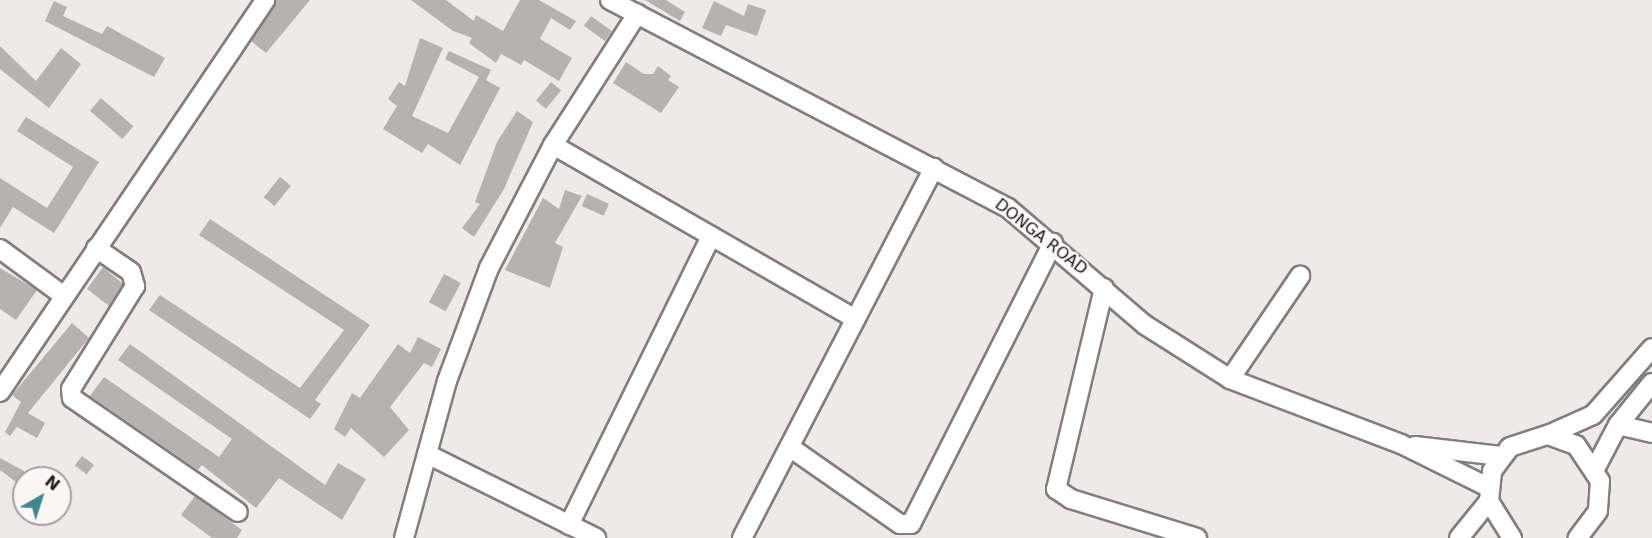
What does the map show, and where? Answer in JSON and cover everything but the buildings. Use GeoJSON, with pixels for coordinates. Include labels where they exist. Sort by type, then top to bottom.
{"type":"FeatureCollection","features":[{"type":"Feature","properties":{"kind":"street"},"geometry":{"type":"LineString","coordinates":[[3,381],[64,296],[265,0]]}},
{"type":"Feature","properties":{"kind":"street","name":"DONGA ROAD"},"geometry":{"type":"LineString","coordinates":[[610,0],[1008,208],[1053,243],[1145,325],[1230,379],[1401,444]]}},
{"type":"Feature","properties":{"kind":"street"},"geometry":{"type":"LineString","coordinates":[[404,538],[447,381],[489,268],[553,145],[637,14]]}},
{"type":"Feature","properties":{"kind":"street"},"geometry":{"type":"LineString","coordinates":[[553,145],[856,319]]}},
{"type":"Feature","properties":{"kind":"street"},"geometry":{"type":"LineString","coordinates":[[742,538],[791,448],[934,168]]}},
{"type":"Feature","properties":{"kind":"street"},"geometry":{"type":"LineString","coordinates":[[569,525],[711,236]]}},
{"type":"Feature","properties":{"kind":"street"},"geometry":{"type":"LineString","coordinates":[[791,448],[900,524],[911,524],[1053,243]]}},
{"type":"Feature","properties":{"kind":"street"},"geometry":{"type":"LineString","coordinates":[[96,248],[131,272],[135,286],[71,389],[72,398],[238,512]]}},
{"type":"Feature","properties":{"kind":"street"},"geometry":{"type":"LineString","coordinates":[[0,249],[64,296]]}},
{"type":"Feature","properties":{"kind":"street"},"geometry":{"type":"LineString","coordinates":[[1230,379],[1300,276]]}},
{"type":"Feature","properties":{"kind":"street"},"geometry":{"type":"LineString","coordinates":[[1104,288],[1056,489],[1071,500],[1197,538]]}},
{"type":"Feature","properties":{"kind":"street"},"geometry":{"type":"LineString","coordinates":[[1459,538],[1488,494],[1500,456],[1521,440],[1548,435],[1593,415],[1652,348]]}},
{"type":"Feature","properties":{"kind":"street"},"geometry":{"type":"LineString","coordinates":[[1596,467],[1618,424],[1652,383]]}},
{"type":"Feature","properties":{"kind":"street"},"geometry":{"type":"LineString","coordinates":[[1618,424],[1652,433]]}},
{"type":"Feature","properties":{"kind":"street"},"geometry":{"type":"LineString","coordinates":[[1548,435],[1576,445],[1596,467],[1601,496],[1593,531],[1578,538]]}},
{"type":"Feature","properties":{"kind":"street"},"geometry":{"type":"LineString","coordinates":[[1401,444],[1500,456]]}},
{"type":"Feature","properties":{"kind":"street"},"geometry":{"type":"LineString","coordinates":[[1401,444],[1488,494],[1512,538]]}},
{"type":"Feature","properties":{"kind":"street"},"geometry":{"type":"LineString","coordinates":[[427,453],[596,538]]}}]}
